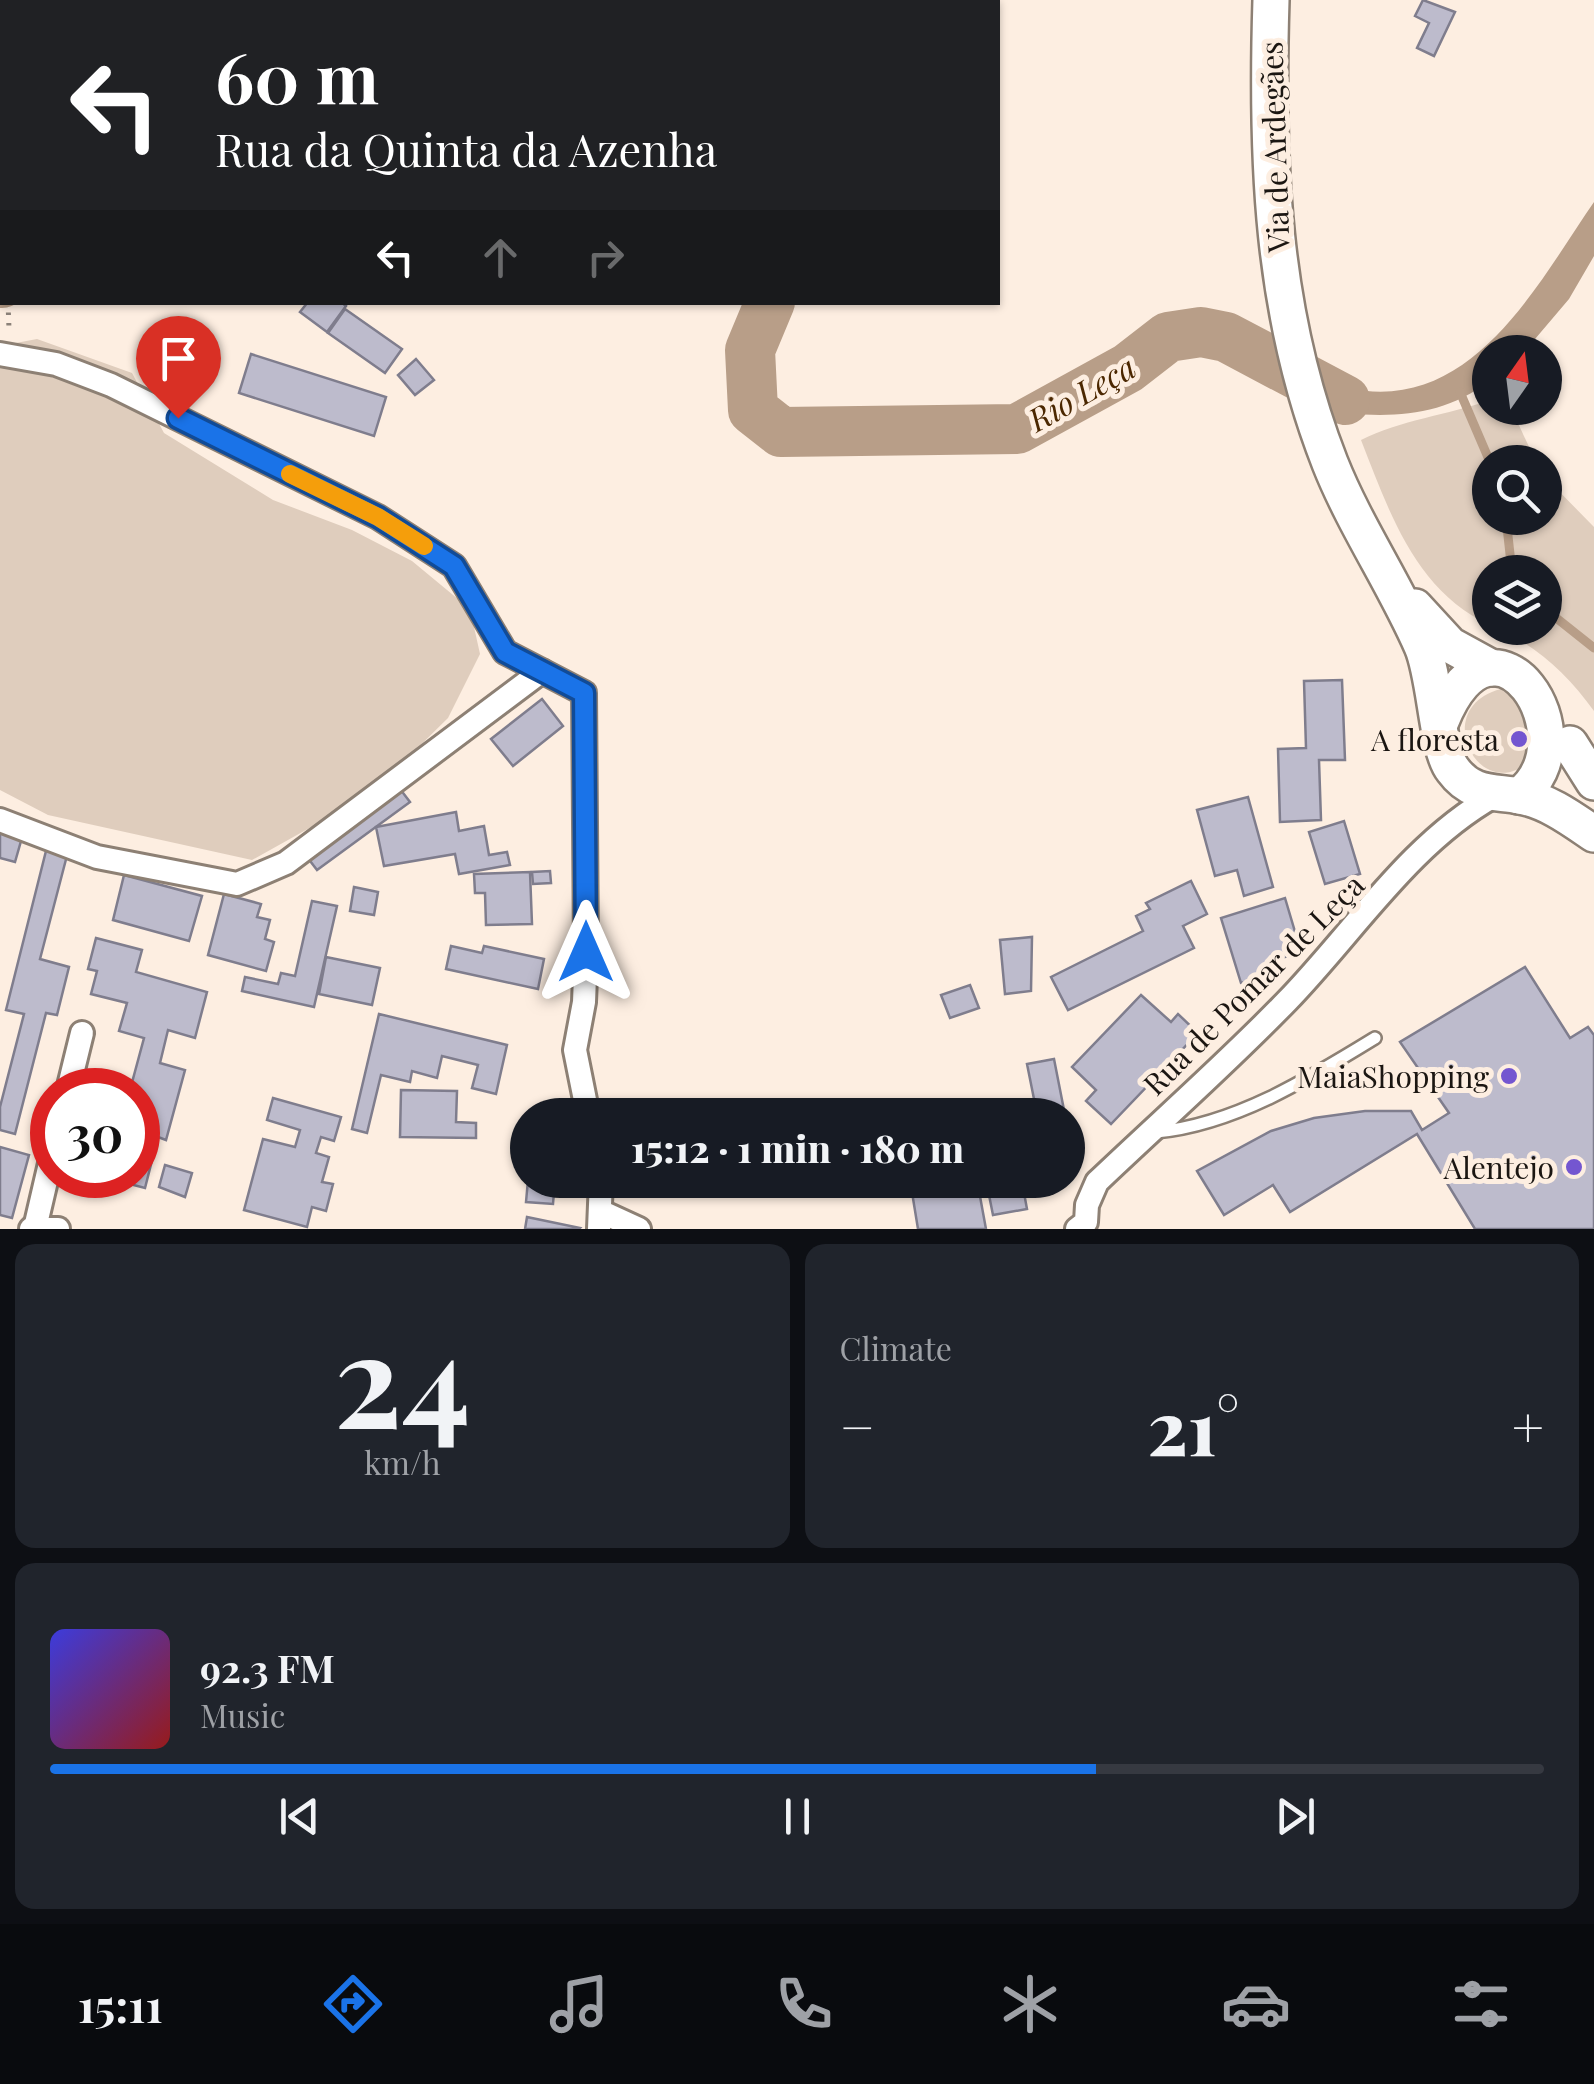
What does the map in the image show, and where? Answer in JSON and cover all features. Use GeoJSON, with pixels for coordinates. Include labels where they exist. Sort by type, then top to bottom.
{"type":"FeatureCollection","features":[{"type":"Feature","properties":{"kind":"main road","name":"Via de Ardegães"},"geometry":{"type":"LineString","coordinates":[[1271,0],[1269,190],[1280,284],[1311,410],[1331,467],[1424,650],[1441,720],[1442,746],[1452,769],[1470,786],[1550,806],[1594,834]]}},
{"type":"Feature","properties":{"kind":"main road","name":"Via de Ardegães"},"geometry":{"type":"LineString","coordinates":[[1387,574],[1450,645],[1492,668],[1517,668],[1541,677],[1559,695],[1569,718],[1570,744],[1594,782]]}},
{"type":"Feature","properties":{"kind":"main road"},"geometry":{"type":"LineString","coordinates":[[1441,720],[1450,696],[1468,678],[1492,668]]}},
{"type":"Feature","properties":{"kind":"main road"},"geometry":{"type":"LineString","coordinates":[[1506,796],[1543,786],[1560,767],[1570,744]]}},
{"type":"Feature","properties":{"kind":"street"},"geometry":{"type":"LineString","coordinates":[[0,354],[56,364],[111,385],[378,517],[454,566],[505,652],[584,693],[585,985],[575,1050],[585,1098]]}},
{"type":"Feature","properties":{"kind":"street"},"geometry":{"type":"LineString","coordinates":[[0,820],[98,857],[236,884],[286,863],[542,671]]}},
{"type":"Feature","properties":{"kind":"street","name":"Rua de Pomar de Leça"},"geometry":{"type":"LineString","coordinates":[[1084,1227],[1087,1205],[1097,1182],[1286,1002],[1431,843],[1461,815],[1506,796]]}},
{"type":"Feature","properties":{"kind":"street"},"geometry":{"type":"LineString","coordinates":[[73,1068],[82,1033]]}},
{"type":"Feature","properties":{"kind":"street"},"geometry":{"type":"LineString","coordinates":[[41,1198],[33,1229],[58,1229]]}},
{"type":"Feature","properties":{"kind":"street"},"geometry":{"type":"LineString","coordinates":[[601,1221],[639,1229]]}},
{"type":"Feature","properties":{"kind":"lane"},"geometry":{"type":"LineString","coordinates":[[1149,1132],[1178,1130],[1251,1106],[1375,1038]]}},
{"type":"Feature","properties":{"kind":"shaded area"},"geometry":{"type":"Polygon","coordinates":[[[1594,202],[1594,256],[1569,299],[1538,335],[1497,335],[1523,305],[1594,202]]]}},
{"type":"Feature","properties":{"kind":"shaded area"},"geometry":{"type":"Polygon","coordinates":[[[37,339],[132,373],[164,433],[273,500],[352,530],[412,561],[470,609],[480,654],[448,718],[372,793],[252,860],[48,815],[0,790],[0,346],[37,339]]]}},
{"type":"Feature","properties":{"kind":"shaded area"},"geometry":{"type":"Polygon","coordinates":[[[1472,357],[1470,394],[1427,410],[1382,415],[1311,410],[1300,364],[1348,388],[1392,391],[1430,382],[1472,357]]]}},
{"type":"Feature","properties":{"kind":"shaded area"},"geometry":{"type":"Polygon","coordinates":[[[1472,405],[1472,425],[1519,425],[1528,445],[1472,445],[1472,535],[1562,535],[1562,494],[1594,527],[1594,711],[1550,662],[1528,645],[1562,645],[1562,555],[1472,555],[1472,615],[1464,610],[1424,570],[1382,494],[1361,440],[1392,427],[1472,405]]]}},
{"type":"Feature","properties":{"kind":"shaded area"},"geometry":{"type":"Polygon","coordinates":[[[1501,689],[1516,689],[1546,743],[1520,768],[1500,773],[1485,768],[1474,757],[1465,727],[1469,712],[1481,698],[1501,689]]]}},
{"type":"Feature","properties":{"kind":"building"},"geometry":{"type":"Polygon","coordinates":[[[1423,0],[1455,12],[1434,56],[1417,48],[1429,23],[1415,16],[1423,0]]]}},
{"type":"Feature","properties":{"kind":"building"},"geometry":{"type":"Polygon","coordinates":[[[306,305],[346,306],[327,332],[300,312],[306,305]]]}},
{"type":"Feature","properties":{"kind":"building"},"geometry":{"type":"Polygon","coordinates":[[[345,309],[402,349],[385,373],[328,333],[345,309]]]}},
{"type":"Feature","properties":{"kind":"building"},"geometry":{"type":"Polygon","coordinates":[[[251,354],[386,397],[374,436],[239,393],[251,354]]]}},
{"type":"Feature","properties":{"kind":"building"},"geometry":{"type":"Polygon","coordinates":[[[416,359],[434,380],[415,395],[398,375],[416,359]]]}},
{"type":"Feature","properties":{"kind":"building"},"geometry":{"type":"Polygon","coordinates":[[[1342,680],[1345,760],[1319,760],[1321,820],[1280,822],[1278,749],[1306,748],[1304,681],[1342,680]]]}},
{"type":"Feature","properties":{"kind":"building"},"geometry":{"type":"Polygon","coordinates":[[[542,699],[563,726],[513,766],[491,739],[542,699]]]}},
{"type":"Feature","properties":{"kind":"building"},"geometry":{"type":"Polygon","coordinates":[[[397,785],[410,802],[317,870],[304,853],[397,785]]]}},
{"type":"Feature","properties":{"kind":"building"},"geometry":{"type":"Polygon","coordinates":[[[1248,797],[1273,887],[1244,896],[1237,870],[1215,876],[1197,810],[1248,797]]]}},
{"type":"Feature","properties":{"kind":"building"},"geometry":{"type":"Polygon","coordinates":[[[456,812],[459,831],[484,826],[489,855],[507,852],[510,865],[459,874],[455,854],[384,866],[376,827],[456,812]]]}},
{"type":"Feature","properties":{"kind":"building"},"geometry":{"type":"Polygon","coordinates":[[[0,820],[25,827],[15,862],[0,858],[0,820]]]}},
{"type":"Feature","properties":{"kind":"building"},"geometry":{"type":"Polygon","coordinates":[[[1344,821],[1360,874],[1325,884],[1309,832],[1344,821]]]}},
{"type":"Feature","properties":{"kind":"building"},"geometry":{"type":"Polygon","coordinates":[[[49,839],[70,844],[40,959],[69,967],[57,1015],[46,1013],[15,1134],[0,1130],[0,1107],[24,1014],[6,1010],[49,839]]]}},
{"type":"Feature","properties":{"kind":"building"},"geometry":{"type":"Polygon","coordinates":[[[550,871],[551,883],[533,884],[532,872],[550,871]]]}},
{"type":"Feature","properties":{"kind":"building"},"geometry":{"type":"Polygon","coordinates":[[[530,872],[532,924],[486,925],[485,893],[475,893],[474,874],[530,872]]]}},
{"type":"Feature","properties":{"kind":"building"},"geometry":{"type":"Polygon","coordinates":[[[124,875],[202,896],[189,941],[113,920],[124,875]]]}},
{"type":"Feature","properties":{"kind":"building"},"geometry":{"type":"Polygon","coordinates":[[[1191,881],[1207,914],[1183,926],[1194,948],[1068,1010],[1051,977],[1143,931],[1136,916],[1150,909],[1146,903],[1191,881]]]}},
{"type":"Feature","properties":{"kind":"building"},"geometry":{"type":"Polygon","coordinates":[[[354,887],[378,892],[374,915],[350,911],[354,887]]]}},
{"type":"Feature","properties":{"kind":"building"},"geometry":{"type":"Polygon","coordinates":[[[224,894],[261,904],[257,917],[270,920],[265,939],[274,942],[266,971],[208,955],[224,894]]]}},
{"type":"Feature","properties":{"kind":"building"},"geometry":{"type":"Polygon","coordinates":[[[1285,898],[1301,952],[1269,962],[1272,974],[1241,983],[1221,918],[1285,898]]]}},
{"type":"Feature","properties":{"kind":"building"},"geometry":{"type":"Polygon","coordinates":[[[312,901],[337,906],[314,1007],[242,991],[245,977],[278,984],[281,973],[295,976],[312,901]]]}},
{"type":"Feature","properties":{"kind":"building"},"geometry":{"type":"Polygon","coordinates":[[[1032,937],[1031,991],[1005,994],[1000,940],[1032,937]]]}},
{"type":"Feature","properties":{"kind":"building"},"geometry":{"type":"Polygon","coordinates":[[[96,938],[142,950],[136,972],[207,992],[195,1038],[168,1030],[160,1063],[185,1070],[166,1140],[160,1138],[160,1068],[136,1068],[144,1038],[119,1031],[127,1003],[91,994],[97,971],[88,969],[96,938]]]}},
{"type":"Feature","properties":{"kind":"building"},"geometry":{"type":"Polygon","coordinates":[[[451,946],[482,953],[484,946],[544,959],[538,989],[446,969],[451,946]]]}},
{"type":"Feature","properties":{"kind":"building"},"geometry":{"type":"Polygon","coordinates":[[[326,957],[380,968],[372,1005],[319,994],[326,957]]]}},
{"type":"Feature","properties":{"kind":"building","name":"MaiaShopping"},"geometry":{"type":"Polygon","coordinates":[[[1525,967],[1570,1038],[1588,1027],[1594,1035],[1594,1229],[1475,1229],[1417,1134],[1290,1212],[1273,1185],[1224,1215],[1197,1171],[1271,1131],[1314,1118],[1365,1111],[1411,1111],[1422,1130],[1449,1113],[1400,1042],[1525,967]]]}},
{"type":"Feature","properties":{"kind":"building"},"geometry":{"type":"Polygon","coordinates":[[[970,985],[979,1008],[950,1018],[941,995],[970,985]]]}},
{"type":"Feature","properties":{"kind":"building"},"geometry":{"type":"Polygon","coordinates":[[[1141,995],[1171,1022],[1178,1014],[1198,1033],[1111,1124],[1086,1101],[1096,1090],[1072,1067],[1141,995]]]}},
{"type":"Feature","properties":{"kind":"building"},"geometry":{"type":"Polygon","coordinates":[[[379,1014],[507,1045],[496,1094],[472,1088],[478,1065],[442,1056],[437,1078],[412,1071],[410,1082],[381,1075],[367,1133],[352,1129],[379,1014]]]}},
{"type":"Feature","properties":{"kind":"building"},"geometry":{"type":"Polygon","coordinates":[[[1054,1059],[1062,1098],[1034,1098],[1027,1064],[1054,1059]]]}},
{"type":"Feature","properties":{"kind":"building"},"geometry":{"type":"Polygon","coordinates":[[[401,1090],[457,1091],[456,1122],[476,1123],[476,1138],[400,1137],[401,1090]]]}},
{"type":"Feature","properties":{"kind":"building"},"geometry":{"type":"Polygon","coordinates":[[[273,1098],[341,1117],[334,1141],[321,1137],[316,1153],[329,1157],[322,1182],[333,1184],[326,1211],[312,1207],[307,1227],[244,1210],[263,1139],[295,1147],[300,1130],[267,1120],[273,1098]]]}},
{"type":"Feature","properties":{"kind":"building"},"geometry":{"type":"Polygon","coordinates":[[[0,1147],[29,1155],[12,1218],[0,1215],[0,1147]]]}},
{"type":"Feature","properties":{"kind":"building"},"geometry":{"type":"Polygon","coordinates":[[[165,1165],[192,1173],[185,1197],[160,1187],[165,1165]]]}},
{"type":"Feature","properties":{"kind":"building"},"geometry":{"type":"Polygon","coordinates":[[[526,1198],[554,1198],[553,1204],[526,1202],[526,1198]]]}},
{"type":"Feature","properties":{"kind":"building"},"geometry":{"type":"Polygon","coordinates":[[[913,1198],[980,1198],[986,1229],[918,1229],[913,1198]]]}},
{"type":"Feature","properties":{"kind":"building"},"geometry":{"type":"Polygon","coordinates":[[[990,1198],[1025,1198],[1027,1209],[993,1215],[990,1198]]]}},
{"type":"Feature","properties":{"kind":"building"},"geometry":{"type":"Polygon","coordinates":[[[527,1217],[580,1228],[525,1229],[527,1217]]]}},
{"type":"Feature","properties":{"kind":"waterway","name":"Rio Leça"},"geometry":{"type":"LineString","coordinates":[[769,305],[750,350],[753,410],[781,432],[1017,429],[1128,368],[1168,337],[1201,332],[1226,337],[1345,400]]}},
{"type":"Feature","properties":{"kind":"waterway"},"geometry":{"type":"LineString","coordinates":[[1460,392],[1483,445]]}},
{"type":"Feature","properties":{"kind":"waterway"},"geometry":{"type":"LineString","coordinates":[[1508,535],[1510,555]]}},
{"type":"Feature","properties":{"kind":"waterway"},"geometry":{"type":"LineString","coordinates":[[1562,623],[1594,648]]}},
{"type":"Feature","properties":{"kind":"slow traffic"},"geometry":{"type":"LineString","coordinates":[[290,474],[378,517],[424,546]]}},
{"type":"Feature","properties":{"kind":"place","name":"A floresta"},"geometry":{"type":"Point","coordinates":[1519,739]}},
{"type":"Feature","properties":{"kind":"place","name":"MaiaShopping"},"geometry":{"type":"Point","coordinates":[1509,1076]}},
{"type":"Feature","properties":{"kind":"place","name":"Alentejo"},"geometry":{"type":"Point","coordinates":[1574,1167]}},
{"type":"Feature","properties":{"kind":"route"},"geometry":{"type":"LineString","coordinates":[[178,418],[378,517],[454,566],[505,652],[584,693],[586,952]]}}]}
